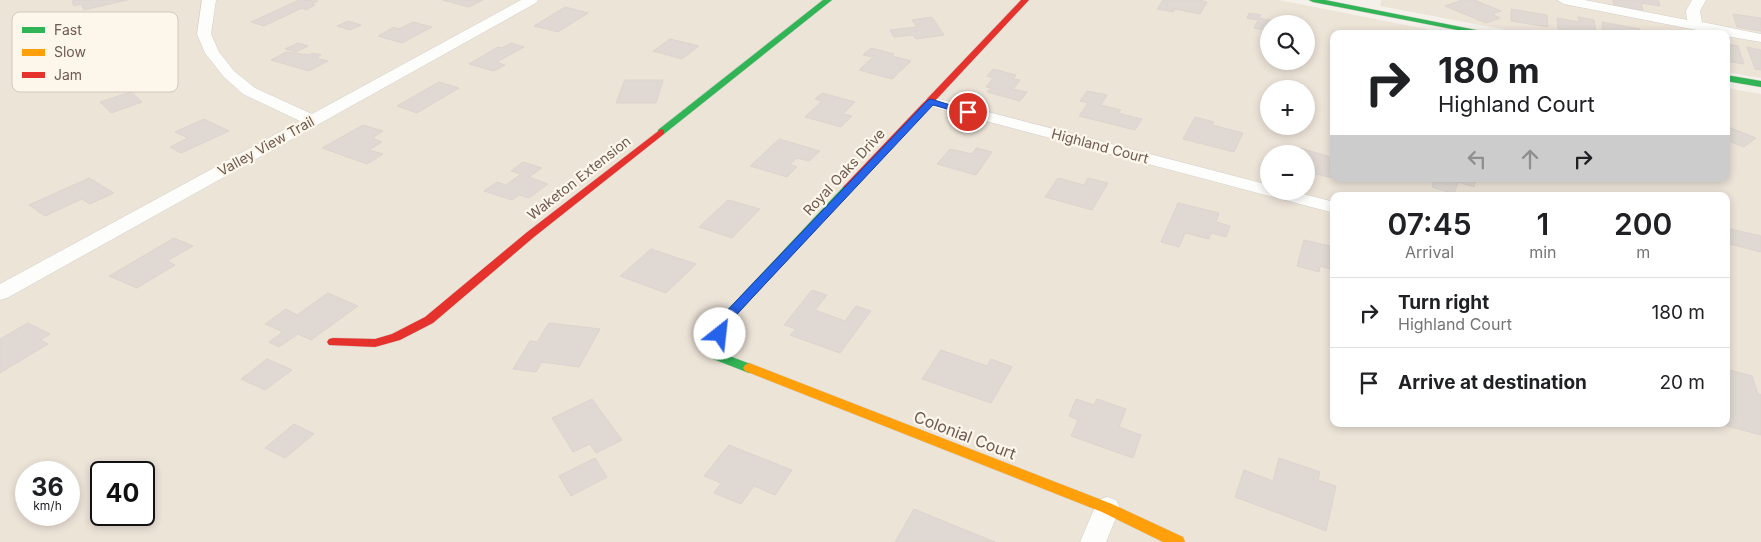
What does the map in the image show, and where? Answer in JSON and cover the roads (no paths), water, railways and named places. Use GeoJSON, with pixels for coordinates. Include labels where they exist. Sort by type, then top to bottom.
{"type":"FeatureCollection","features":[{"type":"Feature","properties":{"kind":"street"},"geometry":{"type":"LineString","coordinates":[[209,0],[204,34],[212,53],[229,74],[249,91],[312,120]]}},
{"type":"Feature","properties":{"kind":"street","name":"Valley View Trail"},"geometry":{"type":"LineString","coordinates":[[0,294],[531,0]]}},
{"type":"Feature","properties":{"kind":"street","name":"Waketon Extension"},"geometry":{"type":"LineString","coordinates":[[333,342],[375,343],[396,337],[429,320],[530,235],[828,0]]}},
{"type":"Feature","properties":{"kind":"street","name":"Royal Oaks Drive"},"geometry":{"type":"LineString","coordinates":[[738,364],[717,356],[724,322],[1025,0]]}},
{"type":"Feature","properties":{"kind":"street"},"geometry":{"type":"LineString","coordinates":[[1312,0],[1363,5],[1474,30]]}},
{"type":"Feature","properties":{"kind":"street"},"geometry":{"type":"LineString","coordinates":[[1564,0],[1723,30]]}},
{"type":"Feature","properties":{"kind":"street"},"geometry":{"type":"LineString","coordinates":[[1695,24],[1693,11],[1699,0]]}},
{"type":"Feature","properties":{"kind":"street"},"geometry":{"type":"LineString","coordinates":[[1730,31],[1761,38]]}},
{"type":"Feature","properties":{"kind":"street"},"geometry":{"type":"LineString","coordinates":[[1730,79],[1761,84]]}},
{"type":"Feature","properties":{"kind":"street","name":"Highland Court"},"geometry":{"type":"LineString","coordinates":[[931,102],[1260,189]]}},
{"type":"Feature","properties":{"kind":"street","name":"Highland Court"},"geometry":{"type":"LineString","coordinates":[[1303,200],[1330,207]]}},
{"type":"Feature","properties":{"kind":"street","name":"Colonial Court"},"geometry":{"type":"LineString","coordinates":[[738,364],[1107,508],[1178,542]]}},
{"type":"Feature","properties":{"kind":"street"},"geometry":{"type":"LineString","coordinates":[[1093,542],[1107,508]]}}]}
